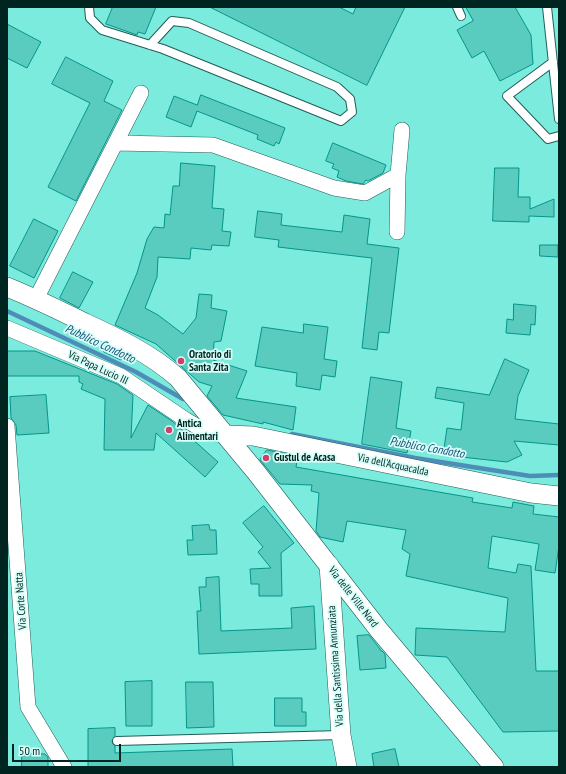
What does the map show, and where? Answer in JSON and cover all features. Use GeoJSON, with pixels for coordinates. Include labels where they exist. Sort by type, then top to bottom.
{"type":"FeatureCollection","features":[{"type":"Feature","properties":{"kind":"street"},"geometry":{"type":"LineString","coordinates":[[7,287],[36,299],[141,93]]}},
{"type":"Feature","properties":{"kind":"street"},"geometry":{"type":"LineString","coordinates":[[397,232],[398,175],[402,130]]}},
{"type":"Feature","properties":{"kind":"street"},"geometry":{"type":"LineString","coordinates":[[116,143],[213,145],[334,188],[365,193],[398,175]]}},
{"type":"Feature","properties":{"kind":"street","name":"Via delle Ville Nord"},"geometry":{"type":"LineString","coordinates":[[36,299],[125,342],[168,369],[186,386],[379,630],[494,767]]}},
{"type":"Feature","properties":{"kind":"street","name":"Via Papa Lucio III"},"geometry":{"type":"LineString","coordinates":[[7,328],[121,376],[208,434],[221,429]]}},
{"type":"Feature","properties":{"kind":"street","name":"Via Corte Natta"},"geometry":{"type":"LineString","coordinates":[[7,426],[28,707],[64,767]]}},
{"type":"Feature","properties":{"kind":"street","name":"Via dell'Acquacalda"},"geometry":{"type":"LineString","coordinates":[[221,429],[531,493],[559,496]]}},
{"type":"Feature","properties":{"kind":"street","name":"Via della Santissima Annunziata"},"geometry":{"type":"LineString","coordinates":[[329,565],[341,735],[347,767]]}},
{"type":"Feature","properties":{"kind":"lane"},"geometry":{"type":"LineString","coordinates":[[90,7],[90,18],[102,30],[150,45],[341,121],[352,112],[350,100],[338,87],[189,23],[172,21],[150,45]]}},
{"type":"Feature","properties":{"kind":"lane"},"geometry":{"type":"LineString","coordinates":[[457,7],[461,16]]}},
{"type":"Feature","properties":{"kind":"lane"},"geometry":{"type":"LineString","coordinates":[[546,7],[559,119]]}},
{"type":"Feature","properties":{"kind":"lane"},"geometry":{"type":"LineString","coordinates":[[553,62],[507,96],[548,140],[559,136]]}},
{"type":"Feature","properties":{"kind":"lane"},"geometry":{"type":"LineString","coordinates":[[117,741],[341,735]]}},
{"type":"Feature","properties":{"kind":"building"},"geometry":{"type":"Polygon","coordinates":[[[113,7],[156,7],[145,34],[138,32],[137,35],[106,24],[113,7]]]}},
{"type":"Feature","properties":{"kind":"building"},"geometry":{"type":"Polygon","coordinates":[[[210,7],[339,7],[353,14],[356,7],[405,7],[367,85],[210,7]]]}},
{"type":"Feature","properties":{"kind":"building"},"geometry":{"type":"Polygon","coordinates":[[[466,7],[515,7],[531,35],[533,64],[500,81],[484,51],[472,58],[457,30],[473,21],[466,7]]]}},
{"type":"Feature","properties":{"kind":"building"},"geometry":{"type":"Polygon","coordinates":[[[7,24],[41,42],[27,68],[7,58],[7,24]]]}},
{"type":"Feature","properties":{"kind":"building"},"geometry":{"type":"Polygon","coordinates":[[[66,57],[113,81],[104,101],[122,110],[76,201],[48,187],[90,103],[52,84],[66,57]]]}},
{"type":"Feature","properties":{"kind":"building"},"geometry":{"type":"Polygon","coordinates":[[[201,95],[285,128],[279,144],[276,142],[274,146],[257,139],[258,135],[197,111],[191,127],[166,117],[174,96],[197,105],[201,95]]]}},
{"type":"Feature","properties":{"kind":"building"},"geometry":{"type":"Polygon","coordinates":[[[333,143],[386,165],[383,173],[368,181],[366,180],[363,184],[346,181],[337,177],[339,171],[332,168],[334,164],[326,161],[333,143]]]}},
{"type":"Feature","properties":{"kind":"building"},"geometry":{"type":"Polygon","coordinates":[[[181,163],[215,166],[212,208],[224,209],[222,231],[231,232],[229,246],[212,245],[211,250],[191,248],[190,259],[158,257],[157,277],[145,308],[158,315],[183,334],[196,318],[199,294],[212,295],[211,308],[227,311],[221,341],[214,342],[213,360],[247,371],[236,398],[296,407],[293,430],[263,422],[263,424],[223,415],[207,396],[212,386],[199,382],[156,344],[115,325],[137,273],[147,239],[154,227],[164,228],[165,214],[170,215],[173,186],[179,186],[181,163]]]}},
{"type":"Feature","properties":{"kind":"building"},"geometry":{"type":"Polygon","coordinates":[[[495,168],[519,168],[518,197],[530,197],[530,209],[554,199],[554,217],[529,216],[529,222],[493,221],[495,168]]]}},
{"type":"Feature","properties":{"kind":"building"},"geometry":{"type":"Polygon","coordinates":[[[258,211],[282,214],[281,225],[342,232],[344,215],[370,219],[367,244],[399,248],[389,333],[379,332],[377,350],[362,348],[372,258],[278,247],[279,240],[255,237],[258,211]]]}},
{"type":"Feature","properties":{"kind":"building"},"geometry":{"type":"Polygon","coordinates":[[[34,219],[58,231],[34,278],[10,266],[34,219]]]}},
{"type":"Feature","properties":{"kind":"building"},"geometry":{"type":"Polygon","coordinates":[[[540,245],[558,245],[558,257],[540,256],[540,245]]]}},
{"type":"Feature","properties":{"kind":"building"},"geometry":{"type":"Polygon","coordinates":[[[73,272],[93,282],[79,308],[60,298],[73,272]]]}},
{"type":"Feature","properties":{"kind":"building"},"geometry":{"type":"Polygon","coordinates":[[[514,304],[536,306],[535,325],[531,324],[530,335],[506,333],[507,319],[513,320],[514,304]]]}},
{"type":"Feature","properties":{"kind":"building"},"geometry":{"type":"Polygon","coordinates":[[[304,324],[328,327],[324,359],[337,361],[335,377],[322,375],[320,390],[296,386],[297,373],[255,366],[262,327],[303,333],[304,324]]]}},
{"type":"Feature","properties":{"kind":"building"},"geometry":{"type":"Polygon","coordinates":[[[107,345],[124,354],[121,360],[104,352],[107,345]]]}},
{"type":"Feature","properties":{"kind":"building"},"geometry":{"type":"Polygon","coordinates":[[[7,351],[35,351],[117,384],[133,395],[131,438],[148,405],[172,421],[218,462],[205,477],[156,433],[154,450],[104,450],[105,399],[81,389],[83,384],[79,382],[79,376],[8,376],[7,351]]]}},
{"type":"Feature","properties":{"kind":"building"},"geometry":{"type":"Polygon","coordinates":[[[505,359],[529,370],[518,396],[515,419],[559,424],[559,445],[514,441],[522,455],[507,462],[443,455],[447,428],[461,430],[464,403],[435,398],[437,387],[489,395],[505,359]]]}},
{"type":"Feature","properties":{"kind":"building"},"geometry":{"type":"Polygon","coordinates":[[[371,377],[402,382],[396,428],[411,431],[407,453],[362,444],[371,377]]]}},
{"type":"Feature","properties":{"kind":"building"},"geometry":{"type":"Polygon","coordinates":[[[46,395],[49,433],[17,435],[16,425],[11,418],[10,397],[46,395]]]}},
{"type":"Feature","properties":{"kind":"building"},"geometry":{"type":"Polygon","coordinates":[[[267,450],[298,456],[296,467],[473,498],[472,502],[512,508],[513,502],[534,506],[533,514],[559,517],[559,546],[555,573],[535,570],[539,544],[492,536],[488,568],[516,573],[518,564],[531,566],[536,671],[559,671],[559,731],[503,732],[447,657],[415,655],[416,628],[505,632],[508,598],[406,576],[410,554],[402,549],[406,530],[347,521],[343,542],[320,537],[316,531],[319,493],[311,491],[312,485],[280,484],[260,460],[267,450]]]}},
{"type":"Feature","properties":{"kind":"building"},"geometry":{"type":"Polygon","coordinates":[[[264,506],[294,543],[281,553],[282,596],[259,596],[259,584],[251,584],[250,569],[271,568],[258,552],[263,547],[243,523],[264,506]]]}},
{"type":"Feature","properties":{"kind":"building"},"geometry":{"type":"Polygon","coordinates":[[[209,525],[210,530],[216,530],[217,554],[188,555],[187,540],[193,540],[192,526],[209,525]]]}},
{"type":"Feature","properties":{"kind":"building"},"geometry":{"type":"Polygon","coordinates":[[[219,577],[221,631],[292,628],[291,608],[314,606],[316,649],[199,654],[197,611],[201,611],[199,587],[206,587],[206,578],[219,577]]]}},
{"type":"Feature","properties":{"kind":"building"},"geometry":{"type":"Polygon","coordinates":[[[369,635],[385,654],[386,668],[360,670],[357,636],[369,635]]]}},
{"type":"Feature","properties":{"kind":"building"},"geometry":{"type":"Polygon","coordinates":[[[152,681],[152,726],[126,726],[125,682],[152,681]]]}},
{"type":"Feature","properties":{"kind":"building"},"geometry":{"type":"Polygon","coordinates":[[[186,682],[213,682],[214,727],[187,728],[186,682]]]}},
{"type":"Feature","properties":{"kind":"building"},"geometry":{"type":"Polygon","coordinates":[[[275,698],[302,698],[302,712],[306,712],[306,726],[275,726],[275,698]]]}},
{"type":"Feature","properties":{"kind":"building"},"geometry":{"type":"Polygon","coordinates":[[[115,728],[115,736],[112,741],[115,746],[115,753],[232,749],[233,767],[88,767],[88,729],[115,728]]]}},
{"type":"Feature","properties":{"kind":"building"},"geometry":{"type":"Polygon","coordinates":[[[395,749],[399,767],[374,767],[372,754],[395,749]]]}},
{"type":"Feature","properties":{"kind":"building"},"geometry":{"type":"Polygon","coordinates":[[[22,753],[45,754],[48,757],[48,767],[22,767],[22,753]]]}},
{"type":"Feature","properties":{"kind":"waterway","name":"Pubblico Condotto"},"geometry":{"type":"LineString","coordinates":[[7,311],[136,372],[183,399]]}},
{"type":"Feature","properties":{"kind":"waterway","name":"Pubblico Condotto"},"geometry":{"type":"LineString","coordinates":[[292,434],[415,458],[530,476],[559,475]]}},
{"type":"Feature","properties":{"kind":"place","name":"Oratorio di Santa Zita"},"geometry":{"type":"Point","coordinates":[181,361]}},
{"type":"Feature","properties":{"kind":"place","name":"Antica Alimentari"},"geometry":{"type":"Point","coordinates":[169,430]}},
{"type":"Feature","properties":{"kind":"place","name":"Gustul de Acasa"},"geometry":{"type":"Point","coordinates":[266,458]}}]}
